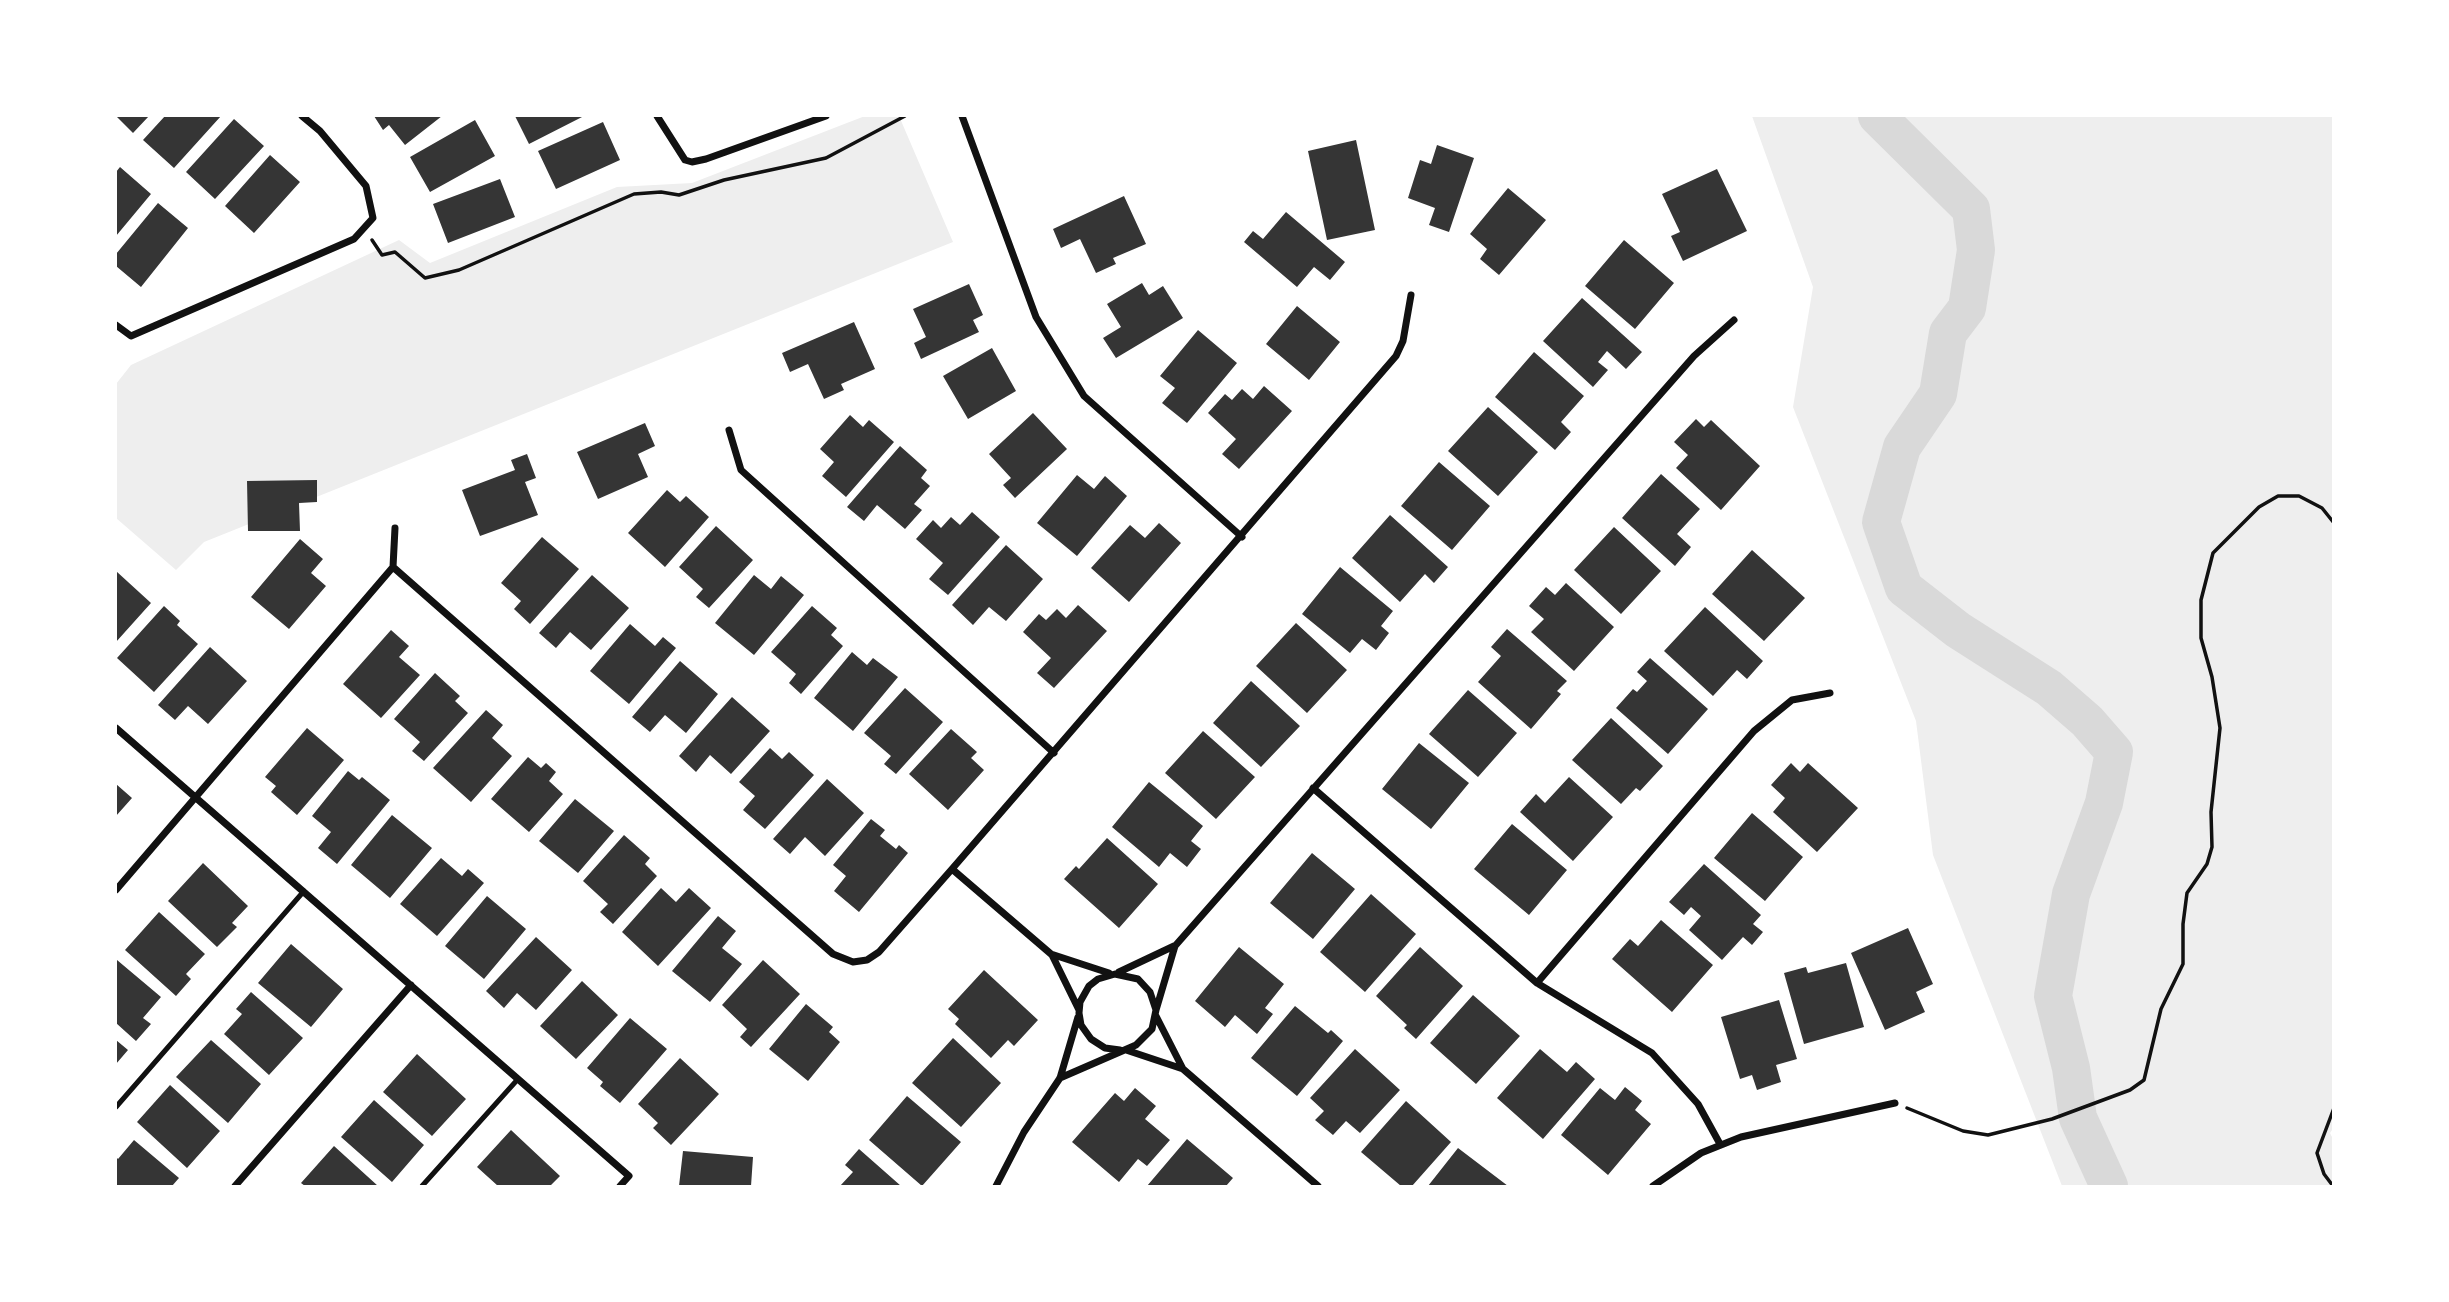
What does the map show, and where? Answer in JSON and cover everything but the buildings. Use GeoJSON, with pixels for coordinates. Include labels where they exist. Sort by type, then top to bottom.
{"type":"FeatureCollection","features":[{"type":"Feature","properties":{"kind":"street"},"geometry":{"type":"LineString","coordinates":[[116,325],[128,336],[354,239],[373,218],[366,186],[320,131],[302,116]]}},
{"type":"Feature","properties":{"kind":"street"},"geometry":{"type":"LineString","coordinates":[[657,116],[685,160],[702,161],[826,116]]}},
{"type":"Feature","properties":{"kind":"street"},"geometry":{"type":"LineString","coordinates":[[962,116],[1036,317],[1084,396],[1242,537]]}},
{"type":"Feature","properties":{"kind":"street"},"geometry":{"type":"LineString","coordinates":[[393,567],[833,954],[846,961],[860,962],[879,953],[1396,356],[1404,341],[1411,295]]}},
{"type":"Feature","properties":{"kind":"street"},"geometry":{"type":"LineString","coordinates":[[1060,1078],[1145,1038],[1175,946],[1694,356],[1734,320]]}},
{"type":"Feature","properties":{"kind":"street"},"geometry":{"type":"LineString","coordinates":[[729,430],[741,470],[1054,753]]}},
{"type":"Feature","properties":{"kind":"street"},"geometry":{"type":"LineString","coordinates":[[116,890],[393,567],[396,528]]}},
{"type":"Feature","properties":{"kind":"street"},"geometry":{"type":"LineString","coordinates":[[1536,983],[1754,731],[1792,700],[1830,694]]}},
{"type":"Feature","properties":{"kind":"street"},"geometry":{"type":"LineString","coordinates":[[116,727],[629,1176],[620,1186]]}},
{"type":"Feature","properties":{"kind":"street"},"geometry":{"type":"LineString","coordinates":[[1313,788],[1536,983],[1652,1053],[1692,1095],[1720,1144]]}},
{"type":"Feature","properties":{"kind":"street"},"geometry":{"type":"LineString","coordinates":[[952,869],[1051,954],[1113,974],[1133,977],[1143,983],[1153,998],[1155,1013],[1183,1069],[1318,1186]]}},
{"type":"Feature","properties":{"kind":"street"},"geometry":{"type":"LineString","coordinates":[[996,1186],[1024,1132],[1060,1078],[1089,986],[1175,946]]}},
{"type":"Feature","properties":{"kind":"street"},"geometry":{"type":"LineString","coordinates":[[1051,954],[1079,1012],[1081,1025],[1091,1039],[1105,1048],[1122,1050],[1183,1069]]}},
{"type":"Feature","properties":{"kind":"street"},"geometry":{"type":"LineString","coordinates":[[235,1186],[411,985]]}},
{"type":"Feature","properties":{"kind":"street"},"geometry":{"type":"LineString","coordinates":[[1653,1186],[1684,1163],[1720,1144],[1763,1131],[1895,1103]]}},
{"type":"Feature","properties":{"kind":"lane"},"geometry":{"type":"LineString","coordinates":[[116,1107],[303,891]]}},
{"type":"Feature","properties":{"kind":"lane"},"geometry":{"type":"LineString","coordinates":[[422,1186],[518,1079]]}},
{"type":"Feature","properties":{"kind":"path"},"geometry":{"type":"LineString","coordinates":[[382,255],[395,252],[425,278],[459,270],[634,194],[661,192],[679,195],[724,180],[826,159],[905,116]]}},
{"type":"Feature","properties":{"kind":"path"},"geometry":{"type":"LineString","coordinates":[[1895,1103],[1963,1131],[1988,1135],[2052,1119],[2130,1090],[2144,1080],[2161,1009],[2183,964],[2183,924],[2188,893],[2207,864],[2213,847],[2211,812],[2220,728],[2212,677],[2202,638],[2202,600],[2213,553],[2259,507],[2278,496],[2299,496],[2322,508],[2333,523]]}},
{"type":"Feature","properties":{"kind":"path"},"geometry":{"type":"LineString","coordinates":[[2333,1038],[2333,1046]]}},
{"type":"Feature","properties":{"kind":"path"},"geometry":{"type":"LineString","coordinates":[[2333,1108],[2317,1153],[2324,1174],[2333,1186]]}},
{"type":"Feature","properties":{"kind":"shaded area"},"geometry":{"type":"Polygon","coordinates":[[[865,116],[899,116],[953,242],[204,542],[176,570],[116,518],[116,384],[131,365],[399,240],[430,263],[617,187],[692,183],[865,116]]]}},
{"type":"Feature","properties":{"kind":"shaded area"},"geometry":{"type":"Polygon","coordinates":[[[1752,116],[2333,116],[2334,1127],[2330,1133],[2333,1139],[2333,1186],[2062,1186],[1933,855],[1916,721],[1793,407],[1813,287],[1752,116]]]}},
{"type":"Feature","properties":{"kind":"waterway"},"geometry":{"type":"LineString","coordinates":[[1877,116],[1971,209],[1976,250],[1967,308],[1948,333],[1938,394],[1902,447],[1881,522],[1904,588],[1958,630],[2049,688],[2087,721],[2114,752],[2104,803],[2071,894],[2053,996],[2071,1068],[2078,1118],[2109,1186]]}}]}
